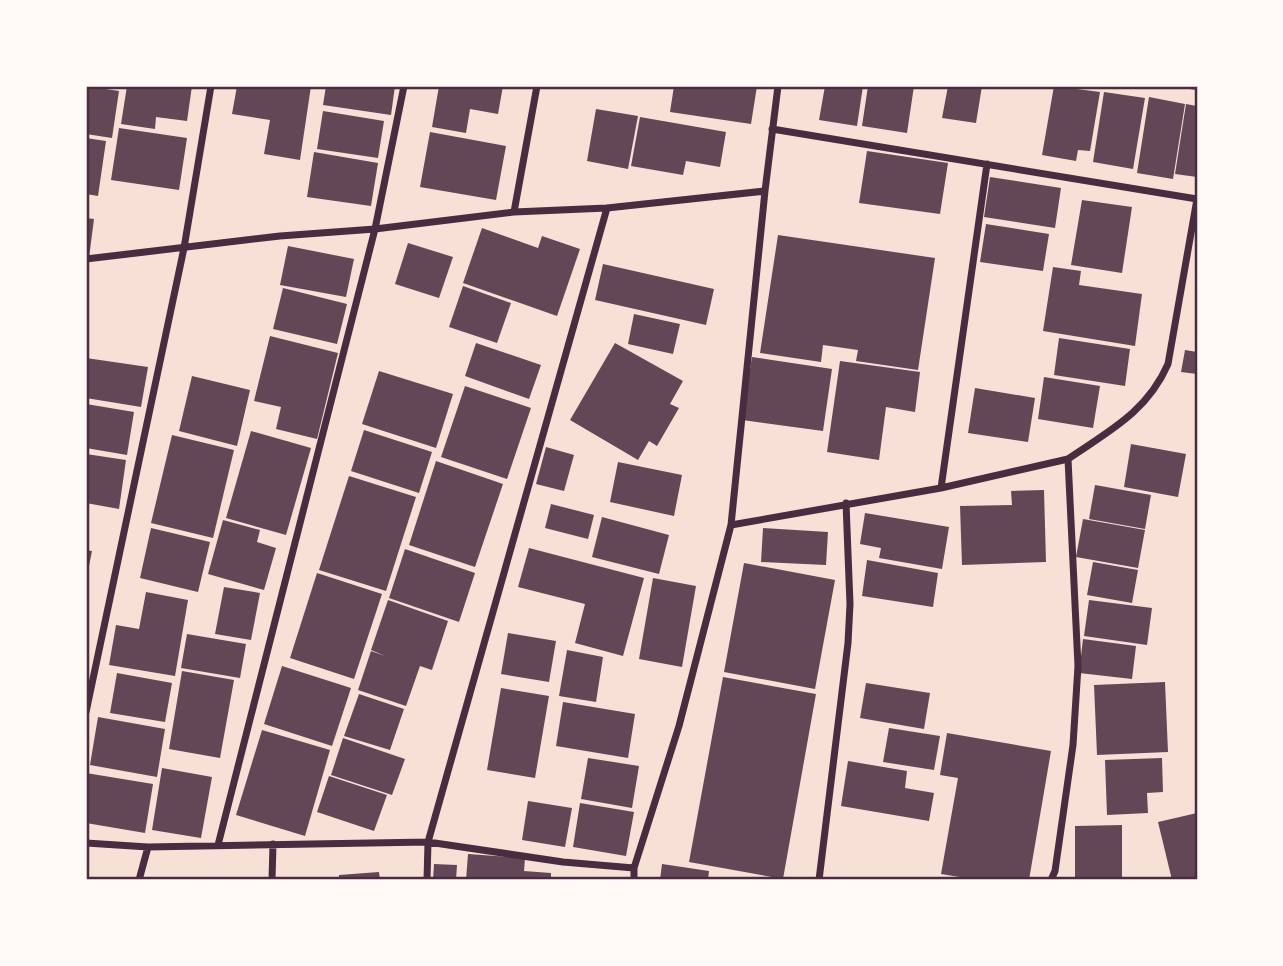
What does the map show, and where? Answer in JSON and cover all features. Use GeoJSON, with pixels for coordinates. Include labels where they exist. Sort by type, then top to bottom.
{"type":"FeatureCollection","features":[{"type":"Feature","properties":{"kind":"street"},"geometry":{"type":"LineString","coordinates":[[86,712],[184,248],[211,86]]}},
{"type":"Feature","properties":{"kind":"street"},"geometry":{"type":"LineString","coordinates":[[218,845],[375,229],[404,86]]}},
{"type":"Feature","properties":{"kind":"street"},"geometry":{"type":"LineString","coordinates":[[514,212],[537,86]]}},
{"type":"Feature","properties":{"kind":"street"},"geometry":{"type":"LineString","coordinates":[[634,880],[635,868],[679,726],[731,525],[778,86]]}},
{"type":"Feature","properties":{"kind":"street"},"geometry":{"type":"LineString","coordinates":[[731,525],[941,488],[1068,459],[1126,420],[1147,401],[1168,364],[1197,199],[772,128]]}},
{"type":"Feature","properties":{"kind":"street"},"geometry":{"type":"LineString","coordinates":[[941,488],[986,164]]}},
{"type":"Feature","properties":{"kind":"street"},"geometry":{"type":"LineString","coordinates":[[86,259],[514,212],[607,208],[765,191]]}},
{"type":"Feature","properties":{"kind":"street"},"geometry":{"type":"LineString","coordinates":[[427,880],[428,842],[607,208]]}},
{"type":"Feature","properties":{"kind":"street"},"geometry":{"type":"LineString","coordinates":[[1051,880],[1055,871],[1073,745],[1078,666],[1068,459]]}},
{"type":"Feature","properties":{"kind":"street"},"geometry":{"type":"LineString","coordinates":[[819,880],[848,643],[850,604],[846,503]]}},
{"type":"Feature","properties":{"kind":"street"},"geometry":{"type":"LineString","coordinates":[[86,843],[148,846],[428,842],[563,862],[635,868]]}},
{"type":"Feature","properties":{"kind":"street"},"geometry":{"type":"LineString","coordinates":[[272,880],[273,844]]}},
{"type":"Feature","properties":{"kind":"street"},"geometry":{"type":"LineString","coordinates":[[139,880],[148,846]]}},
{"type":"Feature","properties":{"kind":"building"},"geometry":{"type":"Polygon","coordinates":[[[86,86],[119,91],[112,138],[86,134],[86,86]]]}},
{"type":"Feature","properties":{"kind":"building"},"geometry":{"type":"Polygon","coordinates":[[[127,86],[192,86],[187,121],[156,117],[155,129],[121,124],[127,86]]]}},
{"type":"Feature","properties":{"kind":"building"},"geometry":{"type":"Polygon","coordinates":[[[237,86],[311,86],[300,160],[264,154],[270,120],[232,114],[237,86]]]}},
{"type":"Feature","properties":{"kind":"building"},"geometry":{"type":"Polygon","coordinates":[[[326,86],[395,86],[391,115],[323,105],[326,86]]]}},
{"type":"Feature","properties":{"kind":"building"},"geometry":{"type":"Polygon","coordinates":[[[439,86],[503,86],[498,114],[470,109],[466,133],[432,127],[439,86]]]}},
{"type":"Feature","properties":{"kind":"building"},"geometry":{"type":"Polygon","coordinates":[[[674,86],[757,86],[751,124],[670,112],[674,86]]]}},
{"type":"Feature","properties":{"kind":"building"},"geometry":{"type":"Polygon","coordinates":[[[825,86],[863,86],[857,126],[819,120],[825,86]]]}},
{"type":"Feature","properties":{"kind":"building"},"geometry":{"type":"Polygon","coordinates":[[[868,86],[914,86],[907,133],[862,126],[868,86]]]}},
{"type":"Feature","properties":{"kind":"building"},"geometry":{"type":"Polygon","coordinates":[[[948,86],[982,86],[976,123],[942,118],[948,86]]]}},
{"type":"Feature","properties":{"kind":"building"},"geometry":{"type":"Polygon","coordinates":[[[1054,86],[1100,92],[1090,151],[1078,150],[1076,161],[1042,155],[1054,86]]]}},
{"type":"Feature","properties":{"kind":"building"},"geometry":{"type":"Polygon","coordinates":[[[1197,86],[1197,90],[1174,87],[1197,86]]]}},
{"type":"Feature","properties":{"kind":"building"},"geometry":{"type":"Polygon","coordinates":[[[1104,92],[1145,98],[1133,169],[1093,162],[1104,92]]]}},
{"type":"Feature","properties":{"kind":"building"},"geometry":{"type":"Polygon","coordinates":[[[1149,97],[1185,104],[1173,179],[1137,173],[1149,97]]]}},
{"type":"Feature","properties":{"kind":"building"},"geometry":{"type":"Polygon","coordinates":[[[1186,104],[1197,106],[1197,177],[1175,174],[1186,104]]]}},
{"type":"Feature","properties":{"kind":"building"},"geometry":{"type":"Polygon","coordinates":[[[596,109],[638,116],[628,169],[587,161],[596,109]]]}},
{"type":"Feature","properties":{"kind":"building"},"geometry":{"type":"Polygon","coordinates":[[[323,111],[384,121],[378,158],[317,149],[323,111]]]}},
{"type":"Feature","properties":{"kind":"building"},"geometry":{"type":"Polygon","coordinates":[[[640,117],[726,132],[720,167],[686,161],[683,175],[631,166],[640,117]]]}},
{"type":"Feature","properties":{"kind":"building"},"geometry":{"type":"Polygon","coordinates":[[[119,128],[187,138],[179,190],[111,180],[119,128]]]}},
{"type":"Feature","properties":{"kind":"building"},"geometry":{"type":"Polygon","coordinates":[[[430,132],[506,146],[496,200],[420,187],[430,132]]]}},
{"type":"Feature","properties":{"kind":"building"},"geometry":{"type":"Polygon","coordinates":[[[86,138],[106,141],[98,196],[86,194],[86,138]]]}},
{"type":"Feature","properties":{"kind":"building"},"geometry":{"type":"Polygon","coordinates":[[[867,151],[948,163],[940,214],[859,203],[867,151]]]}},
{"type":"Feature","properties":{"kind":"building"},"geometry":{"type":"Polygon","coordinates":[[[314,152],[378,163],[371,206],[307,197],[314,152]]]}},
{"type":"Feature","properties":{"kind":"building"},"geometry":{"type":"Polygon","coordinates":[[[990,177],[1061,188],[1055,228],[984,217],[990,177]]]}},
{"type":"Feature","properties":{"kind":"building"},"geometry":{"type":"Polygon","coordinates":[[[1082,200],[1132,207],[1122,273],[1071,265],[1082,200]]]}},
{"type":"Feature","properties":{"kind":"building"},"geometry":{"type":"Polygon","coordinates":[[[86,218],[94,219],[89,258],[86,257],[86,218]]]}},
{"type":"Feature","properties":{"kind":"building"},"geometry":{"type":"Polygon","coordinates":[[[986,224],[1049,234],[1043,271],[980,262],[986,224]]]}},
{"type":"Feature","properties":{"kind":"building"},"geometry":{"type":"Polygon","coordinates":[[[482,228],[538,248],[542,236],[580,249],[557,316],[463,283],[482,228]]]}},
{"type":"Feature","properties":{"kind":"building"},"geometry":{"type":"Polygon","coordinates":[[[778,235],[935,258],[918,370],[856,361],[858,350],[823,345],[821,362],[760,353],[778,235]]]}},
{"type":"Feature","properties":{"kind":"building"},"geometry":{"type":"Polygon","coordinates":[[[408,243],[453,257],[439,298],[395,284],[408,243]]]}},
{"type":"Feature","properties":{"kind":"building"},"geometry":{"type":"Polygon","coordinates":[[[288,246],[354,259],[346,297],[280,285],[288,246]]]}},
{"type":"Feature","properties":{"kind":"building"},"geometry":{"type":"Polygon","coordinates":[[[603,264],[714,289],[706,325],[595,300],[603,264]]]}},
{"type":"Feature","properties":{"kind":"building"},"geometry":{"type":"Polygon","coordinates":[[[1053,267],[1081,271],[1079,285],[1142,294],[1135,346],[1043,331],[1053,267]]]}},
{"type":"Feature","properties":{"kind":"building"},"geometry":{"type":"Polygon","coordinates":[[[463,286],[511,303],[497,343],[449,327],[463,286]]]}},
{"type":"Feature","properties":{"kind":"building"},"geometry":{"type":"Polygon","coordinates":[[[283,288],[347,304],[337,344],[273,329],[283,288]]]}},
{"type":"Feature","properties":{"kind":"building"},"geometry":{"type":"Polygon","coordinates":[[[634,314],[680,324],[673,354],[628,344],[634,314]]]}},
{"type":"Feature","properties":{"kind":"building"},"geometry":{"type":"Polygon","coordinates":[[[270,336],[338,353],[317,439],[276,429],[281,407],[254,401],[270,336]]]}},
{"type":"Feature","properties":{"kind":"building"},"geometry":{"type":"Polygon","coordinates":[[[1059,338],[1130,349],[1125,386],[1054,375],[1059,338]]]}},
{"type":"Feature","properties":{"kind":"building"},"geometry":{"type":"Polygon","coordinates":[[[476,343],[541,365],[529,399],[465,376],[476,343]]]}},
{"type":"Feature","properties":{"kind":"building"},"geometry":{"type":"Polygon","coordinates":[[[615,343],[683,381],[670,404],[679,408],[657,446],[649,441],[638,460],[570,420],[615,343]]]}},
{"type":"Feature","properties":{"kind":"building"},"geometry":{"type":"Polygon","coordinates":[[[1185,350],[1197,352],[1197,374],[1181,372],[1185,350]]]}},
{"type":"Feature","properties":{"kind":"building"},"geometry":{"type":"Polygon","coordinates":[[[752,357],[832,369],[823,431],[742,420],[752,357]]]}},
{"type":"Feature","properties":{"kind":"building"},"geometry":{"type":"Polygon","coordinates":[[[86,358],[148,367],[141,407],[86,398],[86,358]]]}},
{"type":"Feature","properties":{"kind":"building"},"geometry":{"type":"Polygon","coordinates":[[[840,361],[920,372],[915,412],[886,407],[879,460],[827,452],[840,361]]]}},
{"type":"Feature","properties":{"kind":"building"},"geometry":{"type":"Polygon","coordinates":[[[379,371],[453,394],[436,448],[362,424],[379,371]]]}},
{"type":"Feature","properties":{"kind":"building"},"geometry":{"type":"Polygon","coordinates":[[[192,376],[250,390],[237,446],[179,431],[192,376]]]}},
{"type":"Feature","properties":{"kind":"building"},"geometry":{"type":"Polygon","coordinates":[[[1044,377],[1100,386],[1093,428],[1038,419],[1044,377]]]}},
{"type":"Feature","properties":{"kind":"building"},"geometry":{"type":"Polygon","coordinates":[[[465,386],[531,408],[507,479],[441,457],[465,386]]]}},
{"type":"Feature","properties":{"kind":"building"},"geometry":{"type":"Polygon","coordinates":[[[975,388],[1035,398],[1028,442],[968,433],[975,388]]]}},
{"type":"Feature","properties":{"kind":"building"},"geometry":{"type":"Polygon","coordinates":[[[86,404],[134,412],[127,455],[86,448],[86,404]]]}},
{"type":"Feature","properties":{"kind":"building"},"geometry":{"type":"Polygon","coordinates":[[[364,430],[432,452],[419,493],[351,471],[364,430]]]}},
{"type":"Feature","properties":{"kind":"building"},"geometry":{"type":"Polygon","coordinates":[[[251,431],[311,448],[286,535],[226,518],[251,431]]]}},
{"type":"Feature","properties":{"kind":"building"},"geometry":{"type":"Polygon","coordinates":[[[172,435],[234,450],[213,538],[151,523],[172,435]]]}},
{"type":"Feature","properties":{"kind":"building"},"geometry":{"type":"Polygon","coordinates":[[[1131,444],[1186,454],[1178,497],[1124,487],[1131,444]]]}},
{"type":"Feature","properties":{"kind":"building"},"geometry":{"type":"Polygon","coordinates":[[[546,447],[574,455],[564,491],[536,484],[546,447]]]}},
{"type":"Feature","properties":{"kind":"building"},"geometry":{"type":"Polygon","coordinates":[[[86,454],[126,460],[119,509],[86,503],[86,454]]]}},
{"type":"Feature","properties":{"kind":"building"},"geometry":{"type":"Polygon","coordinates":[[[436,461],[503,484],[475,567],[409,545],[436,461]]]}},
{"type":"Feature","properties":{"kind":"building"},"geometry":{"type":"Polygon","coordinates":[[[618,462],[682,475],[674,516],[610,502],[618,462]]]}},
{"type":"Feature","properties":{"kind":"building"},"geometry":{"type":"Polygon","coordinates":[[[349,476],[416,497],[386,591],[319,570],[349,476]]]}},
{"type":"Feature","properties":{"kind":"building"},"geometry":{"type":"Polygon","coordinates":[[[1095,485],[1151,495],[1145,529],[1089,519],[1095,485]]]}},
{"type":"Feature","properties":{"kind":"building"},"geometry":{"type":"Polygon","coordinates":[[[1044,490],[1046,562],[962,565],[960,506],[1012,505],[1011,491],[1044,490]]]}},
{"type":"Feature","properties":{"kind":"building"},"geometry":{"type":"Polygon","coordinates":[[[551,504],[594,515],[588,539],[545,528],[551,504]]]}},
{"type":"Feature","properties":{"kind":"building"},"geometry":{"type":"Polygon","coordinates":[[[865,513],[949,527],[942,569],[879,558],[881,548],[860,544],[865,513]]]}},
{"type":"Feature","properties":{"kind":"building"},"geometry":{"type":"Polygon","coordinates":[[[602,517],[669,535],[659,574],[592,557],[602,517]]]}},
{"type":"Feature","properties":{"kind":"building"},"geometry":{"type":"Polygon","coordinates":[[[1083,519],[1145,530],[1138,568],[1076,557],[1083,519]]]}},
{"type":"Feature","properties":{"kind":"building"},"geometry":{"type":"Polygon","coordinates":[[[223,520],[260,530],[257,542],[276,548],[264,590],[208,574],[223,520]]]}},
{"type":"Feature","properties":{"kind":"building"},"geometry":{"type":"Polygon","coordinates":[[[151,528],[210,542],[198,592],[140,578],[151,528]]]}},
{"type":"Feature","properties":{"kind":"building"},"geometry":{"type":"Polygon","coordinates":[[[763,528],[828,532],[826,565],[761,562],[763,528]]]}},
{"type":"Feature","properties":{"kind":"building"},"geometry":{"type":"Polygon","coordinates":[[[529,548],[644,578],[623,656],[575,643],[585,604],[518,587],[529,548]]]}},
{"type":"Feature","properties":{"kind":"building"},"geometry":{"type":"Polygon","coordinates":[[[405,549],[475,573],[459,622],[389,598],[405,549]]]}},
{"type":"Feature","properties":{"kind":"building"},"geometry":{"type":"Polygon","coordinates":[[[86,550],[92,551],[87,576],[86,576],[86,550]]]}},
{"type":"Feature","properties":{"kind":"building"},"geometry":{"type":"Polygon","coordinates":[[[867,560],[938,573],[933,607],[862,596],[867,560]]]}},
{"type":"Feature","properties":{"kind":"building"},"geometry":{"type":"Polygon","coordinates":[[[1093,562],[1138,570],[1132,603],[1087,595],[1093,562]]]}},
{"type":"Feature","properties":{"kind":"building"},"geometry":{"type":"Polygon","coordinates":[[[744,563],[835,580],[815,689],[724,672],[744,563]]]}},
{"type":"Feature","properties":{"kind":"building"},"geometry":{"type":"Polygon","coordinates":[[[317,573],[382,594],[354,679],[290,658],[317,573]]]}},
{"type":"Feature","properties":{"kind":"building"},"geometry":{"type":"Polygon","coordinates":[[[653,578],[696,586],[682,667],[639,659],[653,578]]]}},
{"type":"Feature","properties":{"kind":"building"},"geometry":{"type":"Polygon","coordinates":[[[224,587],[260,593],[251,640],[215,634],[224,587]]]}},
{"type":"Feature","properties":{"kind":"building"},"geometry":{"type":"Polygon","coordinates":[[[146,592],[188,600],[175,676],[109,665],[116,625],[139,629],[146,592]]]}},
{"type":"Feature","properties":{"kind":"building"},"geometry":{"type":"Polygon","coordinates":[[[388,600],[448,621],[432,670],[420,666],[406,706],[358,690],[371,651],[385,656],[371,650],[388,600]]]}},
{"type":"Feature","properties":{"kind":"building"},"geometry":{"type":"Polygon","coordinates":[[[1089,600],[1152,608],[1147,645],[1084,636],[1089,600]]]}},
{"type":"Feature","properties":{"kind":"building"},"geometry":{"type":"Polygon","coordinates":[[[508,633],[556,641],[549,682],[501,674],[508,633]]]}},
{"type":"Feature","properties":{"kind":"building"},"geometry":{"type":"Polygon","coordinates":[[[187,634],[246,644],[240,678],[181,668],[187,634]]]}},
{"type":"Feature","properties":{"kind":"building"},"geometry":{"type":"Polygon","coordinates":[[[1083,639],[1136,646],[1132,679],[1079,673],[1083,639]]]}},
{"type":"Feature","properties":{"kind":"building"},"geometry":{"type":"Polygon","coordinates":[[[567,650],[603,657],[596,702],[559,696],[567,650]]]}},
{"type":"Feature","properties":{"kind":"building"},"geometry":{"type":"Polygon","coordinates":[[[282,666],[351,688],[332,746],[264,724],[282,666]]]}},
{"type":"Feature","properties":{"kind":"building"},"geometry":{"type":"Polygon","coordinates":[[[182,671],[234,680],[220,758],[169,749],[182,671]]]}},
{"type":"Feature","properties":{"kind":"building"},"geometry":{"type":"Polygon","coordinates":[[[117,673],[172,683],[165,722],[110,713],[117,673]]]}},
{"type":"Feature","properties":{"kind":"building"},"geometry":{"type":"Polygon","coordinates":[[[723,677],[816,694],[783,879],[689,862],[723,677]]]}},
{"type":"Feature","properties":{"kind":"building"},"geometry":{"type":"Polygon","coordinates":[[[1165,682],[1168,752],[1097,755],[1094,685],[1165,682]]]}},
{"type":"Feature","properties":{"kind":"building"},"geometry":{"type":"Polygon","coordinates":[[[866,683],[930,693],[924,729],[860,718],[866,683]]]}},
{"type":"Feature","properties":{"kind":"building"},"geometry":{"type":"Polygon","coordinates":[[[501,688],[549,696],[535,778],[487,770],[501,688]]]}},
{"type":"Feature","properties":{"kind":"building"},"geometry":{"type":"Polygon","coordinates":[[[359,694],[404,709],[390,750],[344,736],[359,694]]]}},
{"type":"Feature","properties":{"kind":"building"},"geometry":{"type":"Polygon","coordinates":[[[563,702],[635,714],[628,758],[556,746],[563,702]]]}},
{"type":"Feature","properties":{"kind":"building"},"geometry":{"type":"Polygon","coordinates":[[[98,717],[165,729],[157,777],[90,765],[98,717]]]}},
{"type":"Feature","properties":{"kind":"building"},"geometry":{"type":"Polygon","coordinates":[[[889,728],[940,736],[934,770],[883,762],[889,728]]]}},
{"type":"Feature","properties":{"kind":"building"},"geometry":{"type":"Polygon","coordinates":[[[262,730],[330,750],[305,836],[236,815],[262,730]]]}},
{"type":"Feature","properties":{"kind":"building"},"geometry":{"type":"Polygon","coordinates":[[[947,733],[1051,751],[1029,880],[978,880],[941,874],[958,778],[940,775],[947,733]]]}},
{"type":"Feature","properties":{"kind":"building"},"geometry":{"type":"Polygon","coordinates":[[[343,738],[405,759],[392,795],[331,775],[343,738]]]}},
{"type":"Feature","properties":{"kind":"building"},"geometry":{"type":"Polygon","coordinates":[[[588,758],[639,766],[632,808],[581,799],[588,758]]]}},
{"type":"Feature","properties":{"kind":"building"},"geometry":{"type":"Polygon","coordinates":[[[1162,758],[1163,792],[1147,793],[1148,813],[1107,815],[1105,760],[1162,758]]]}},
{"type":"Feature","properties":{"kind":"building"},"geometry":{"type":"Polygon","coordinates":[[[848,761],[907,771],[905,788],[934,793],[929,821],[841,806],[848,761]]]}},
{"type":"Feature","properties":{"kind":"building"},"geometry":{"type":"Polygon","coordinates":[[[162,768],[212,777],[201,838],[152,830],[162,768]]]}},
{"type":"Feature","properties":{"kind":"building"},"geometry":{"type":"Polygon","coordinates":[[[86,773],[153,784],[145,833],[86,823],[86,773]]]}},
{"type":"Feature","properties":{"kind":"building"},"geometry":{"type":"Polygon","coordinates":[[[329,776],[387,795],[374,831],[317,812],[329,776]]]}},
{"type":"Feature","properties":{"kind":"building"},"geometry":{"type":"Polygon","coordinates":[[[528,801],[572,808],[565,847],[522,840],[528,801]]]}},
{"type":"Feature","properties":{"kind":"building"},"geometry":{"type":"Polygon","coordinates":[[[580,803],[634,812],[626,856],[573,847],[580,803]]]}},
{"type":"Feature","properties":{"kind":"building"},"geometry":{"type":"Polygon","coordinates":[[[1197,813],[1197,880],[1172,880],[1158,822],[1197,813]]]}},
{"type":"Feature","properties":{"kind":"building"},"geometry":{"type":"Polygon","coordinates":[[[1122,825],[1122,880],[1075,880],[1075,826],[1122,825]]]}},
{"type":"Feature","properties":{"kind":"building"},"geometry":{"type":"Polygon","coordinates":[[[468,854],[525,858],[524,871],[551,873],[551,880],[466,880],[468,854]]]}},
{"type":"Feature","properties":{"kind":"building"},"geometry":{"type":"Polygon","coordinates":[[[434,864],[457,865],[456,880],[433,880],[434,864]]]}},
{"type":"Feature","properties":{"kind":"building"},"geometry":{"type":"Polygon","coordinates":[[[662,864],[709,871],[708,880],[660,880],[662,864]]]}},
{"type":"Feature","properties":{"kind":"building"},"geometry":{"type":"Polygon","coordinates":[[[379,872],[380,880],[339,880],[339,875],[379,872]]]}}]}
